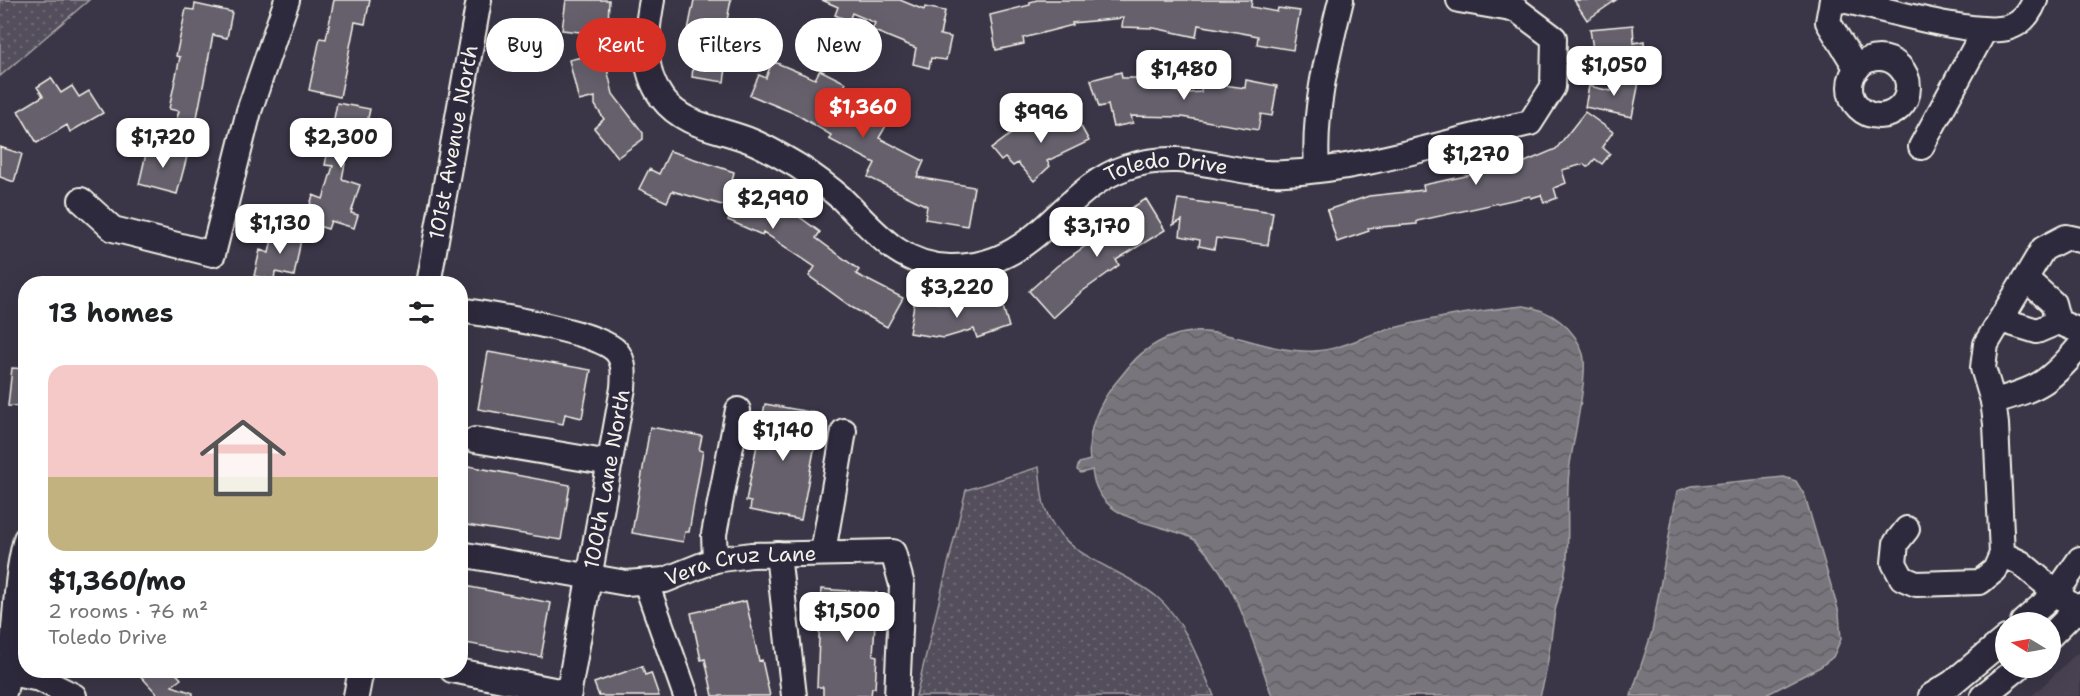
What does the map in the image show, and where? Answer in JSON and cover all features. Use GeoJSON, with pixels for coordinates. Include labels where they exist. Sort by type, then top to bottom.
{"type":"FeatureCollection","features":[{"type":"Feature","properties":{"kind":"street"},"geometry":{"type":"LineString","coordinates":[[81,200],[113,229],[213,254],[248,159],[249,111],[287,0]]}},
{"type":"Feature","properties":{"kind":"street","name":"101st Avenue North"},"geometry":{"type":"LineString","coordinates":[[429,276],[479,0]]}},
{"type":"Feature","properties":{"kind":"street","name":"Toledo Drive"},"geometry":{"type":"LineString","coordinates":[[652,0],[645,36],[647,60],[660,95],[673,110],[687,120],[750,141],[776,153],[822,182],[892,249],[930,264],[971,266],[999,259],[1036,235],[1106,177],[1144,162],[1187,159],[1281,173],[1365,162],[1530,123],[1553,87],[1554,38],[1517,10],[1459,0]]}},
{"type":"Feature","properties":{"kind":"street"},"geometry":{"type":"LineString","coordinates":[[1317,169],[1315,141],[1321,81],[1341,0]]}},
{"type":"Feature","properties":{"kind":"street"},"geometry":{"type":"LineString","coordinates":[[1832,0],[1828,22],[1857,69]]}},
{"type":"Feature","properties":{"kind":"street"},"geometry":{"type":"LineString","coordinates":[[1842,0],[1984,31],[2009,28],[2023,20],[2035,0]]}},
{"type":"Feature","properties":{"kind":"street"},"geometry":{"type":"LineString","coordinates":[[1921,147],[1984,31]]}},
{"type":"Feature","properties":{"kind":"street"},"geometry":{"type":"LineString","coordinates":[[1907,529],[1896,543],[1894,563],[1902,578],[1916,584],[1980,582],[1995,570],[2002,554],[1993,401],[1983,368],[1986,344],[2043,249],[2066,237],[2080,240]]}},
{"type":"Feature","properties":{"kind":"street"},"geometry":{"type":"LineString","coordinates":[[2001,320],[2037,331],[2069,327],[2052,303],[2026,279]]}},
{"type":"Feature","properties":{"kind":"street","name":"100th Lane North"},"geometry":{"type":"LineString","coordinates":[[468,311],[520,320],[600,341],[618,353],[622,364],[624,382],[568,694]]}},
{"type":"Feature","properties":{"kind":"street"},"geometry":{"type":"LineString","coordinates":[[1993,401],[2022,394],[2053,377],[2080,346]]}},
{"type":"Feature","properties":{"kind":"street"},"geometry":{"type":"LineString","coordinates":[[715,560],[714,534],[738,410]]}},
{"type":"Feature","properties":{"kind":"street"},"geometry":{"type":"LineString","coordinates":[[823,552],[844,431]]}},
{"type":"Feature","properties":{"kind":"street"},"geometry":{"type":"LineString","coordinates":[[475,440],[610,463]]}},
{"type":"Feature","properties":{"kind":"street","name":"Vera Cruz Lane"},"geometry":{"type":"LineString","coordinates":[[468,555],[590,577],[646,583],[665,580],[715,560],[778,554],[893,552],[902,585],[897,696]]}},
{"type":"Feature","properties":{"kind":"street"},"geometry":{"type":"LineString","coordinates":[[778,554],[794,696]]}},
{"type":"Feature","properties":{"kind":"street"},"geometry":{"type":"LineString","coordinates":[[2002,554],[2021,563],[2079,610],[2061,626]]}},
{"type":"Feature","properties":{"kind":"street"},"geometry":{"type":"LineString","coordinates":[[2034,612],[2057,592],[2080,559]]}},
{"type":"Feature","properties":{"kind":"street"},"geometry":{"type":"LineString","coordinates":[[3,696],[9,673],[18,579]]}},
{"type":"Feature","properties":{"kind":"street"},"geometry":{"type":"LineString","coordinates":[[646,583],[686,696]]}},
{"type":"Feature","properties":{"kind":"street"},"geometry":{"type":"LineString","coordinates":[[1932,696],[1952,683],[1995,647]]}},
{"type":"Feature","properties":{"kind":"street"},"geometry":{"type":"LineString","coordinates":[[9,673],[18,675]]}},
{"type":"Feature","properties":{"kind":"street"},"geometry":{"type":"LineString","coordinates":[[468,673],[568,694]]}},
{"type":"Feature","properties":{"kind":"street"},"geometry":{"type":"LineString","coordinates":[[35,678],[74,696]]}},
{"type":"Feature","properties":{"kind":"street"},"geometry":{"type":"LineString","coordinates":[[356,696],[359,678]]}},
{"type":"Feature","properties":{"kind":"street"},"geometry":{"type":"LineString","coordinates":[[1983,696],[2006,678]]}},
{"type":"Feature","properties":{"kind":"shaded area"},"geometry":{"type":"Polygon","coordinates":[[[0,0],[89,0],[0,76],[0,0]]]}},
{"type":"Feature","properties":{"kind":"shaded area"},"geometry":{"type":"Polygon","coordinates":[[[1039,467],[1045,508],[1053,525],[1064,539],[1078,550],[1142,586],[1167,607],[1191,643],[1214,696],[916,696],[966,490],[1039,467]]]}},
{"type":"Feature","properties":{"kind":"shaded area"},"geometry":{"type":"Polygon","coordinates":[[[2077,653],[2080,656],[2080,696],[2032,696],[2051,678],[2061,678],[2061,668],[2077,653]]]}},
{"type":"Feature","properties":{"kind":"water"},"geometry":{"type":"Polygon","coordinates":[[[1523,306],[1542,311],[1560,321],[1579,344],[1584,364],[1582,393],[1569,471],[1566,565],[1555,611],[1540,696],[1272,696],[1243,615],[1212,559],[1193,539],[1133,519],[1110,506],[1095,485],[1092,470],[1081,473],[1077,470],[1079,463],[1090,460],[1092,428],[1099,408],[1111,389],[1137,357],[1167,338],[1188,333],[1209,332],[1293,350],[1315,351],[1338,347],[1376,333],[1430,320],[1523,306]]]}},
{"type":"Feature","properties":{"kind":"water"},"geometry":{"type":"Polygon","coordinates":[[[1784,477],[1796,481],[1805,496],[1839,613],[1841,639],[1833,657],[1820,667],[1764,696],[1631,696],[1652,632],[1677,491],[1692,486],[1784,477]]]}},
{"type":"Feature","properties":{"kind":"building"},"geometry":{"type":"Polygon","coordinates":[[[334,0],[370,0],[365,24],[355,22],[340,97],[309,90],[320,38],[326,39],[334,0]]]}},
{"type":"Feature","properties":{"kind":"building"},"geometry":{"type":"Polygon","coordinates":[[[566,0],[609,0],[608,18],[576,18],[576,32],[564,30],[566,0]]]}},
{"type":"Feature","properties":{"kind":"building"},"geometry":{"type":"Polygon","coordinates":[[[694,0],[731,0],[727,18],[690,18],[694,0]]]}},
{"type":"Feature","properties":{"kind":"building"},"geometry":{"type":"Polygon","coordinates":[[[822,0],[900,0],[924,10],[925,7],[945,11],[940,35],[951,37],[946,60],[931,58],[929,68],[913,64],[916,48],[882,34],[882,18],[864,18],[852,13],[850,18],[842,18],[835,15],[838,7],[822,0]]]}},
{"type":"Feature","properties":{"kind":"building"},"geometry":{"type":"Polygon","coordinates":[[[1037,0],[1252,0],[1251,7],[1277,12],[1278,8],[1300,11],[1293,50],[1257,44],[1258,36],[1198,25],[1196,37],[1154,28],[1122,27],[1123,18],[1072,23],[1073,25],[1023,38],[1024,44],[996,50],[990,15],[1030,5],[1030,2],[1037,0]]]}},
{"type":"Feature","properties":{"kind":"building"},"geometry":{"type":"Polygon","coordinates":[[[1574,0],[1616,0],[1587,20],[1574,0]]]}},
{"type":"Feature","properties":{"kind":"building"},"geometry":{"type":"Polygon","coordinates":[[[195,4],[232,12],[227,38],[213,35],[195,128],[175,124],[179,111],[169,109],[180,57],[176,56],[186,9],[194,10],[195,4]]]}},
{"type":"Feature","properties":{"kind":"building"},"geometry":{"type":"Polygon","coordinates":[[[1633,25],[1634,43],[1644,41],[1645,59],[1595,63],[1590,29],[1633,25]]]}},
{"type":"Feature","properties":{"kind":"building"},"geometry":{"type":"Polygon","coordinates":[[[576,58],[576,72],[608,72],[613,94],[643,133],[643,139],[618,157],[594,128],[604,119],[595,105],[595,97],[579,101],[569,60],[576,58]]]}},
{"type":"Feature","properties":{"kind":"building"},"geometry":{"type":"Polygon","coordinates":[[[783,66],[815,79],[819,72],[824,72],[846,83],[838,98],[887,124],[879,138],[924,161],[917,177],[974,187],[967,226],[925,219],[927,206],[868,177],[875,163],[829,139],[831,135],[796,114],[750,95],[759,75],[766,78],[768,72],[783,72],[783,66]]]}},
{"type":"Feature","properties":{"kind":"building"},"geometry":{"type":"Polygon","coordinates":[[[692,72],[725,72],[724,82],[692,77],[692,72]]]}},
{"type":"Feature","properties":{"kind":"building"},"geometry":{"type":"Polygon","coordinates":[[[1121,72],[1122,78],[1175,78],[1174,91],[1187,93],[1201,92],[1202,82],[1245,88],[1246,80],[1277,86],[1272,116],[1261,114],[1258,130],[1182,117],[1131,116],[1133,123],[1113,127],[1108,105],[1099,107],[1091,80],[1121,72]]]}},
{"type":"Feature","properties":{"kind":"building"},"geometry":{"type":"Polygon","coordinates":[[[1613,76],[1639,82],[1632,117],[1585,107],[1589,86],[1611,91],[1613,76]]]}},
{"type":"Feature","properties":{"kind":"building"},"geometry":{"type":"Polygon","coordinates":[[[51,78],[61,93],[72,86],[79,97],[89,91],[103,113],[70,132],[67,125],[37,143],[18,111],[43,96],[37,87],[51,78]]]}},
{"type":"Feature","properties":{"kind":"building"},"geometry":{"type":"Polygon","coordinates":[[[337,103],[370,109],[360,155],[347,153],[342,179],[360,185],[351,213],[358,215],[354,228],[331,221],[328,229],[305,222],[313,195],[323,199],[333,166],[325,165],[337,103]]]}},
{"type":"Feature","properties":{"kind":"building"},"geometry":{"type":"Polygon","coordinates":[[[1065,109],[1071,124],[1078,121],[1089,141],[1047,161],[1050,166],[1034,181],[1018,163],[1013,166],[1005,158],[1001,161],[991,149],[1019,128],[1021,131],[1065,109]]]}},
{"type":"Feature","properties":{"kind":"building"},"geometry":{"type":"Polygon","coordinates":[[[1585,112],[1613,132],[1602,147],[1610,154],[1602,164],[1595,159],[1588,167],[1584,164],[1562,170],[1566,183],[1554,188],[1557,198],[1544,203],[1541,195],[1531,198],[1530,196],[1417,221],[1417,224],[1368,228],[1369,231],[1337,242],[1327,210],[1369,196],[1424,190],[1423,185],[1518,165],[1556,149],[1585,112]]]}},
{"type":"Feature","properties":{"kind":"building"},"geometry":{"type":"Polygon","coordinates":[[[148,145],[188,153],[177,194],[139,184],[148,145]]]}},
{"type":"Feature","properties":{"kind":"building"},"geometry":{"type":"Polygon","coordinates":[[[0,147],[22,154],[14,182],[0,177],[0,147]]]}},
{"type":"Feature","properties":{"kind":"building"},"geometry":{"type":"Polygon","coordinates":[[[670,151],[734,172],[732,181],[776,200],[820,232],[816,238],[859,270],[856,274],[903,298],[887,327],[853,308],[809,276],[815,267],[763,232],[762,235],[728,220],[733,208],[672,191],[667,202],[639,189],[649,169],[659,174],[670,151]]]}},
{"type":"Feature","properties":{"kind":"building"},"geometry":{"type":"Polygon","coordinates":[[[1146,199],[1165,230],[1116,260],[1119,265],[1080,293],[1053,318],[1029,291],[1057,266],[1115,225],[1112,220],[1146,199]]]}},
{"type":"Feature","properties":{"kind":"building"},"geometry":{"type":"Polygon","coordinates":[[[1178,199],[1273,212],[1268,245],[1216,238],[1214,249],[1199,246],[1200,240],[1180,236],[1182,220],[1173,225],[1178,199]]]}},
{"type":"Feature","properties":{"kind":"building"},"geometry":{"type":"Polygon","coordinates":[[[274,229],[302,234],[294,276],[275,272],[274,276],[254,276],[260,250],[269,253],[274,229]]]}},
{"type":"Feature","properties":{"kind":"building"},"geometry":{"type":"Polygon","coordinates":[[[979,298],[981,306],[1001,300],[1009,327],[977,338],[974,329],[944,338],[909,333],[915,299],[957,306],[979,298]]]}},
{"type":"Feature","properties":{"kind":"building"},"geometry":{"type":"Polygon","coordinates":[[[488,352],[591,370],[582,418],[565,414],[563,424],[478,409],[488,352]]]}},
{"type":"Feature","properties":{"kind":"building"},"geometry":{"type":"Polygon","coordinates":[[[12,368],[18,368],[18,407],[8,406],[12,368]]]}},
{"type":"Feature","properties":{"kind":"building"},"geometry":{"type":"Polygon","coordinates":[[[765,404],[816,413],[813,428],[818,429],[801,520],[750,510],[751,502],[746,501],[765,404]]]}},
{"type":"Feature","properties":{"kind":"building"},"geometry":{"type":"Polygon","coordinates":[[[650,427],[702,436],[699,450],[703,451],[689,532],[685,532],[683,542],[632,533],[650,427]]]}},
{"type":"Feature","properties":{"kind":"building"},"geometry":{"type":"Polygon","coordinates":[[[468,466],[570,485],[561,540],[468,525],[468,466]]]}},
{"type":"Feature","properties":{"kind":"building"},"geometry":{"type":"Polygon","coordinates":[[[468,587],[551,603],[541,657],[468,643],[468,587]]]}},
{"type":"Feature","properties":{"kind":"building"},"geometry":{"type":"Polygon","coordinates":[[[821,589],[877,593],[873,655],[877,656],[875,688],[872,688],[871,696],[823,696],[823,687],[817,687],[821,589]]]}},
{"type":"Feature","properties":{"kind":"building"},"geometry":{"type":"Polygon","coordinates":[[[746,601],[759,661],[762,660],[770,696],[713,696],[705,659],[701,660],[691,613],[746,601]]]}},
{"type":"Feature","properties":{"kind":"building"},"geometry":{"type":"Polygon","coordinates":[[[642,666],[645,675],[651,673],[659,696],[599,696],[594,683],[642,666]]]}},
{"type":"Feature","properties":{"kind":"building"},"geometry":{"type":"Polygon","coordinates":[[[142,678],[180,678],[172,686],[193,693],[193,696],[159,696],[142,678]]]}}]}
